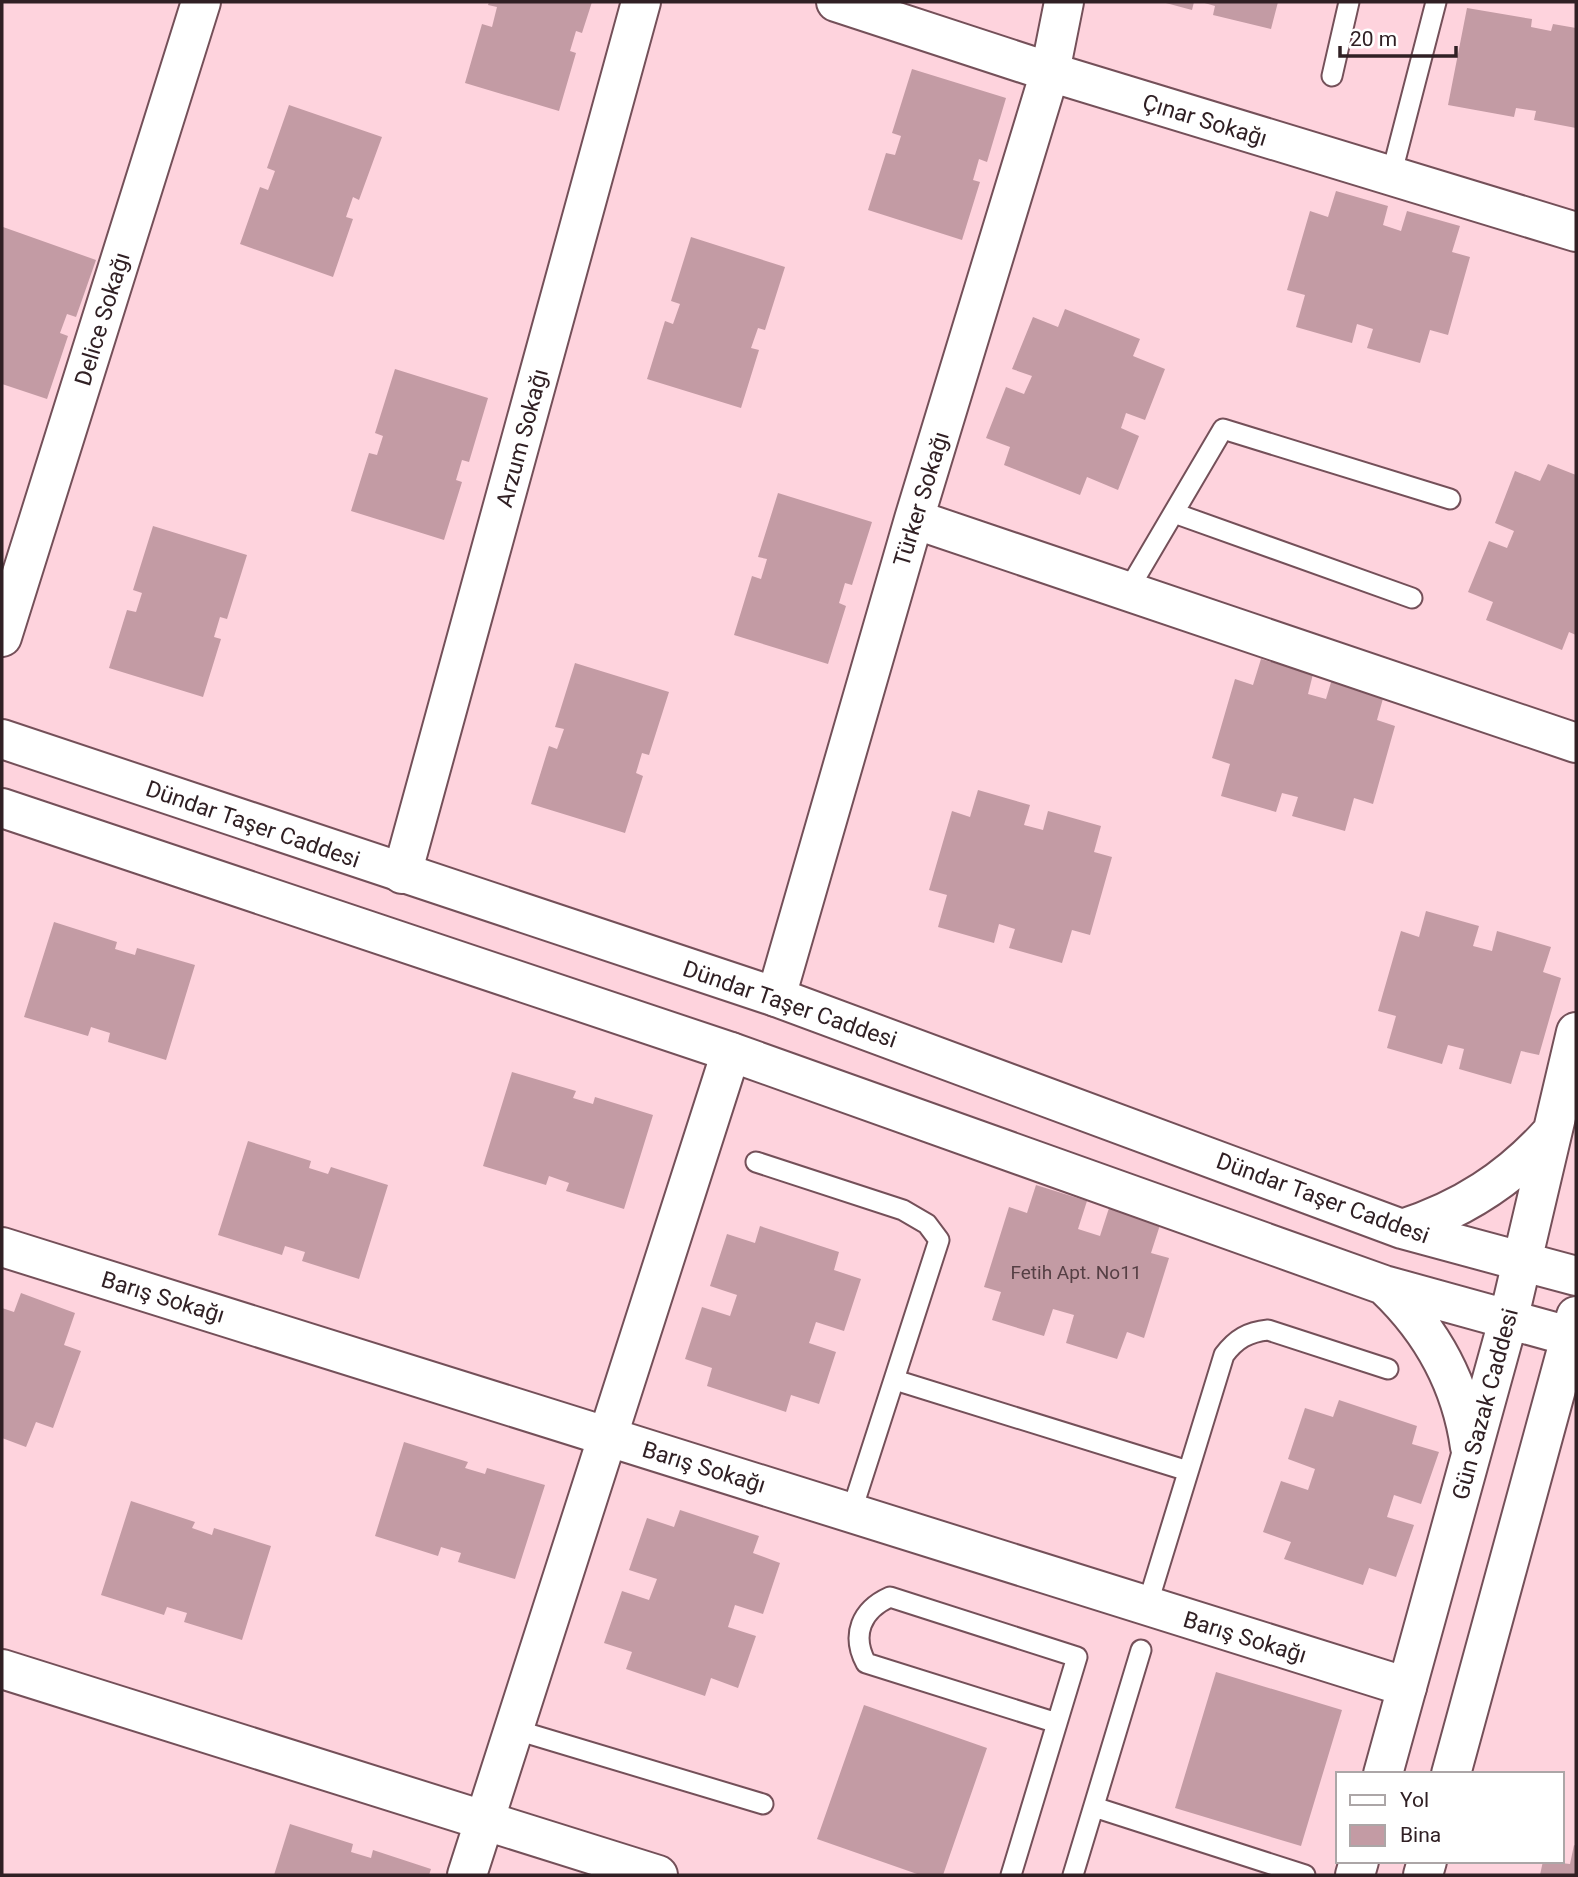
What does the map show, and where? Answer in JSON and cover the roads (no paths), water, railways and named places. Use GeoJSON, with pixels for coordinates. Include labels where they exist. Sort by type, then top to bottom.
{"type":"FeatureCollection","features":[{"type":"Feature","properties":{"kind":"street","name":"Delice Sokağı"},"geometry":{"type":"LineString","coordinates":[[2,637],[201,2]]}},
{"type":"Feature","properties":{"kind":"street","name":"Arzum Sokağı"},"geometry":{"type":"LineString","coordinates":[[402,874],[641,2]]}},
{"type":"Feature","properties":{"kind":"street","name":"Çınar Sokağı"},"geometry":{"type":"LineString","coordinates":[[836,2],[1050,72],[1576,232]]}},
{"type":"Feature","properties":{"kind":"street","name":"Türker Sokağı"},"geometry":{"type":"LineString","coordinates":[[776,997],[914,519],[1050,72],[1064,2]]}},
{"type":"Feature","properties":{"kind":"street"},"geometry":{"type":"LineString","coordinates":[[914,519],[1576,743]]}},
{"type":"Feature","properties":{"kind":"street","name":"Dündar Taşer Caddesi"},"geometry":{"type":"LineString","coordinates":[[2,739],[776,997],[1402,1229],[1576,1276]]}},
{"type":"Feature","properties":{"kind":"street"},"geometry":{"type":"LineString","coordinates":[[2,808],[731,1052],[1384,1285],[1508,1321],[1574,1330],[1452,1772]]}},
{"type":"Feature","properties":{"kind":"street","name":"Gün Sazak Caddesi"},"geometry":{"type":"LineString","coordinates":[[1384,1772],[1508,1321],[1576,1032]]}},
{"type":"Feature","properties":{"kind":"street"},"geometry":{"type":"LineString","coordinates":[[467,1875],[731,1052]]}},
{"type":"Feature","properties":{"kind":"street"},"geometry":{"type":"LineString","coordinates":[[1402,1229],[1448,1212],[1483,1193],[1517,1168],[1553,1130]]}},
{"type":"Feature","properties":{"kind":"street","name":"Barış Sokağı"},"geometry":{"type":"LineString","coordinates":[[2,1247],[1407,1688]]}},
{"type":"Feature","properties":{"kind":"street"},"geometry":{"type":"LineString","coordinates":[[1384,1285],[1407,1307],[1442,1357],[1466,1421],[1472,1455]]}},
{"type":"Feature","properties":{"kind":"street"},"geometry":{"type":"LineString","coordinates":[[1534,1476],[1576,1431]]}},
{"type":"Feature","properties":{"kind":"street"},"geometry":{"type":"LineString","coordinates":[[2,1669],[658,1875]]}},
{"type":"Feature","properties":{"kind":"lane"},"geometry":{"type":"LineString","coordinates":[[1332,76],[1349,2]]}},
{"type":"Feature","properties":{"kind":"lane"},"geometry":{"type":"LineString","coordinates":[[1391,176],[1436,2]]}},
{"type":"Feature","properties":{"kind":"lane"},"geometry":{"type":"LineString","coordinates":[[1127,592],[1223,429],[1450,499]]}},
{"type":"Feature","properties":{"kind":"lane"},"geometry":{"type":"LineString","coordinates":[[1174,513],[1412,598]]}},
{"type":"Feature","properties":{"kind":"lane"},"geometry":{"type":"LineString","coordinates":[[756,1162],[903,1210],[934,1231],[940,1240],[851,1513]]}},
{"type":"Feature","properties":{"kind":"lane"},"geometry":{"type":"LineString","coordinates":[[1147,1606],[1224,1355],[1242,1336],[1268,1330],[1388,1369]]}},
{"type":"Feature","properties":{"kind":"lane"},"geometry":{"type":"LineString","coordinates":[[895,1380],[1188,1471]]}},
{"type":"Feature","properties":{"kind":"lane"},"geometry":{"type":"LineString","coordinates":[[1011,1875],[1077,1657],[890,1597],[866,1613],[858,1638],[866,1663],[1057,1723]]}},
{"type":"Feature","properties":{"kind":"lane"},"geometry":{"type":"LineString","coordinates":[[1073,1875],[1141,1650]]}},
{"type":"Feature","properties":{"kind":"lane"},"geometry":{"type":"LineString","coordinates":[[513,1730],[763,1804]]}},
{"type":"Feature","properties":{"kind":"lane"},"geometry":{"type":"LineString","coordinates":[[1094,1807],[1275,1871],[1305,1875]]}}]}
